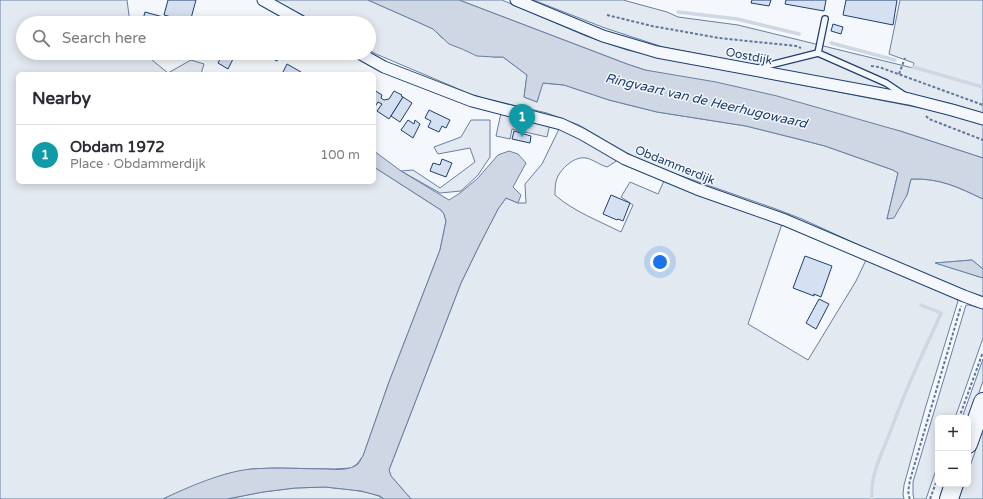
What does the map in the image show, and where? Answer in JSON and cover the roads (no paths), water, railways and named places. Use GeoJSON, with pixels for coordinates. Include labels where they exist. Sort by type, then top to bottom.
{"type":"FeatureCollection","features":[{"type":"Feature","properties":{"kind":"main road"},"geometry":{"type":"LineString","coordinates":[[971,436],[983,402]]}},
{"type":"Feature","properties":{"kind":"main road"},"geometry":{"type":"LineString","coordinates":[[948,499],[953,487]]}},
{"type":"Feature","properties":{"kind":"street"},"geometry":{"type":"LineString","coordinates":[[263,0],[292,16]]}},
{"type":"Feature","properties":{"kind":"street","name":"Oostdijk"},"geometry":{"type":"LineString","coordinates":[[516,0],[603,36],[657,52],[909,99],[983,119]]}},
{"type":"Feature","properties":{"kind":"street","name":"Obdammerdijk"},"geometry":{"type":"LineString","coordinates":[[372,60],[384,67],[472,101],[561,124],[632,162],[697,190],[785,220],[983,303]]}},
{"type":"Feature","properties":{"kind":"lane"},"geometry":{"type":"LineString","coordinates":[[818,53],[825,19]]}},
{"type":"Feature","properties":{"kind":"lane"},"geometry":{"type":"LineString","coordinates":[[752,69],[818,53],[886,83],[909,99]]}},
{"type":"Feature","properties":{"kind":"water","name":"Ringvaart van de Heerhugowaard"},"geometry":{"type":"Polygon","coordinates":[[[368,0],[459,0],[645,70],[716,82],[777,96],[900,131],[983,158],[983,199],[948,184],[931,180],[911,179],[907,195],[894,218],[887,219],[898,173],[893,170],[825,146],[798,139],[746,126],[657,112],[609,100],[564,85],[543,83],[537,102],[524,97],[527,75],[503,57],[477,56],[449,44],[433,29],[368,0]]]}},
{"type":"Feature","properties":{"kind":"water"},"geometry":{"type":"Polygon","coordinates":[[[509,151],[518,154],[526,163],[513,187],[521,195],[518,203],[506,198],[498,209],[461,283],[389,470],[391,476],[411,499],[384,499],[380,496],[361,491],[325,487],[295,488],[227,499],[163,499],[207,480],[241,470],[271,468],[340,469],[352,467],[358,464],[363,456],[389,382],[440,250],[446,221],[441,210],[376,168],[376,152],[401,171],[449,200],[477,179],[498,155],[509,151]]]}},
{"type":"Feature","properties":{"kind":"water"},"geometry":{"type":"Polygon","coordinates":[[[972,260],[983,269],[983,278],[935,263],[972,260]]]}},
{"type":"Feature","properties":{"kind":"waterway"},"geometry":{"type":"LineString","coordinates":[[678,12],[737,19],[799,34]]}},
{"type":"Feature","properties":{"kind":"waterway"},"geometry":{"type":"LineString","coordinates":[[831,43],[895,60]]}},
{"type":"Feature","properties":{"kind":"waterway"},"geometry":{"type":"LineString","coordinates":[[913,67],[983,87]]}},
{"type":"Feature","properties":{"kind":"waterway"},"geometry":{"type":"LineString","coordinates":[[872,499],[874,474],[909,385],[941,313],[921,305]]}},
{"type":"Feature","properties":{"kind":"place","name":"Obdam 1972"},"geometry":{"type":"Point","coordinates":[522,137]}}]}
